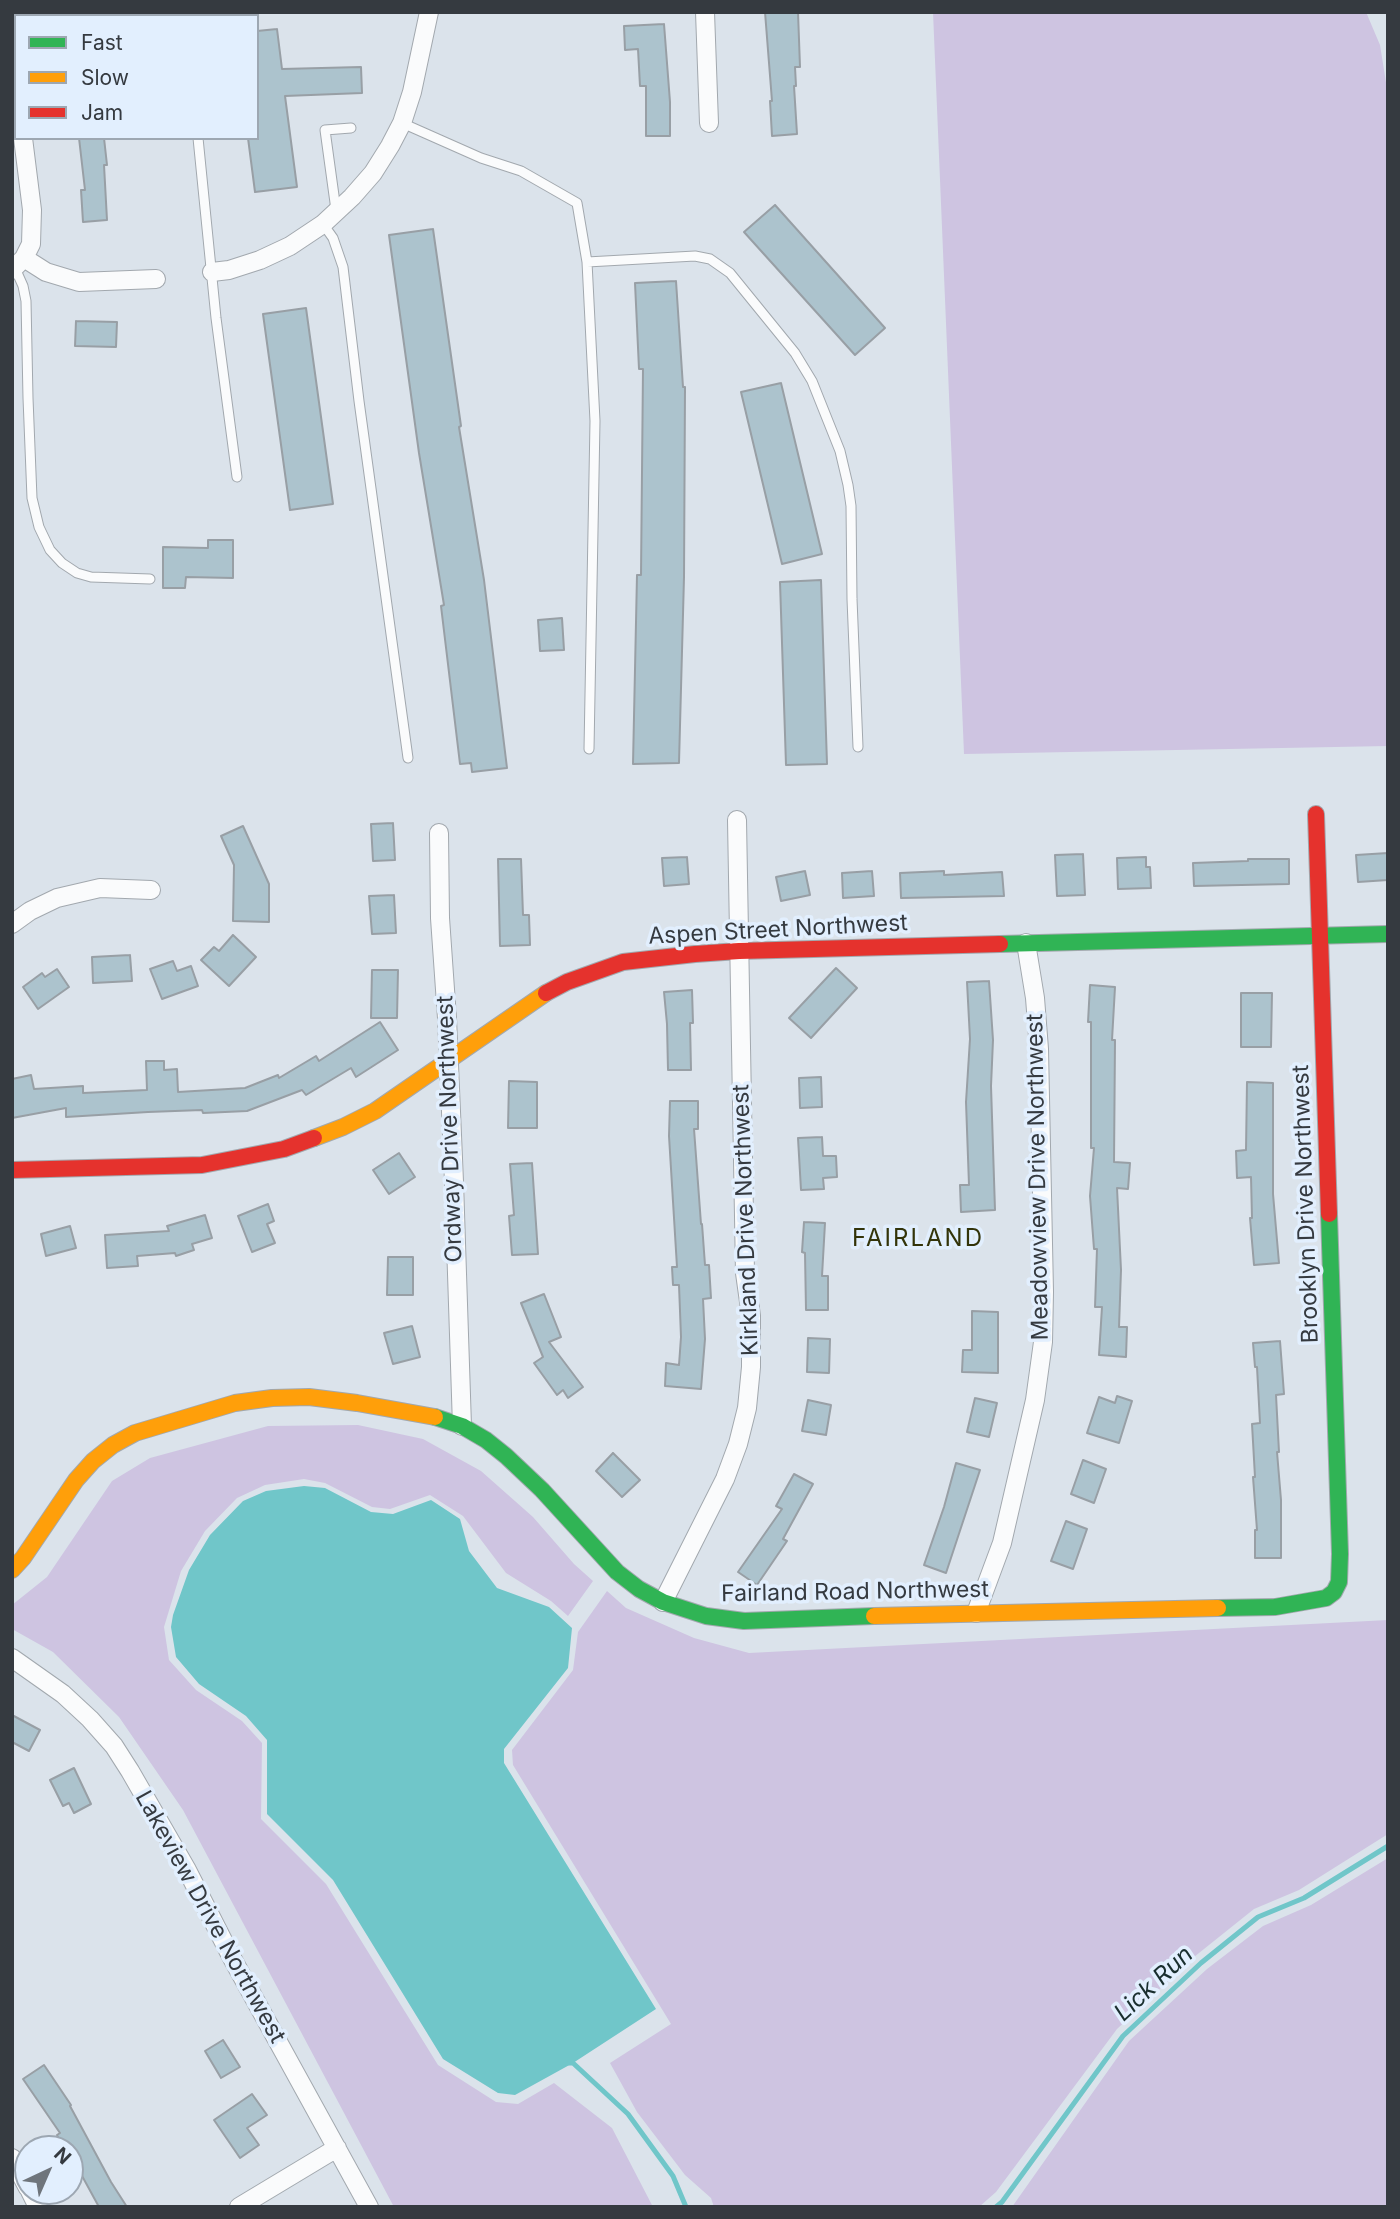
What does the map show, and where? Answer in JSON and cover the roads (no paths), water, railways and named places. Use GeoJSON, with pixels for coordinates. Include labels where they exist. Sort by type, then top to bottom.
{"type":"FeatureCollection","features":[{"type":"Feature","properties":{"kind":"street"},"geometry":{"type":"LineString","coordinates":[[212,272],[229,270],[260,260],[290,246],[329,218],[373,173],[402,123],[412,92],[429,12]]}},
{"type":"Feature","properties":{"kind":"street"},"geometry":{"type":"LineString","coordinates":[[705,12],[709,123]]}},
{"type":"Feature","properties":{"kind":"street"},"geometry":{"type":"LineString","coordinates":[[23,140],[32,210],[30,244],[17,265],[79,282],[156,279]]}},
{"type":"Feature","properties":{"kind":"street","name":"Brooklyn Drive Northwest"},"geometry":{"type":"LineString","coordinates":[[1316,814],[1340,1554],[1339,1582],[1334,1592]]}},
{"type":"Feature","properties":{"kind":"street","name":"Kirkland Drive Northwest"},"geometry":{"type":"LineString","coordinates":[[663,1602],[725,1479],[747,1408],[751,1367],[751,1316],[745,1273],[737,820]]}},
{"type":"Feature","properties":{"kind":"street","name":"Ordway Drive Northwest"},"geometry":{"type":"LineString","coordinates":[[439,833],[440,918],[449,1060],[462,1426]]}},
{"type":"Feature","properties":{"kind":"street"},"geometry":{"type":"LineString","coordinates":[[12,924],[30,911],[57,898],[100,888],[151,890]]}},
{"type":"Feature","properties":{"kind":"street","name":"Aspen Street Northwest"},"geometry":{"type":"LineString","coordinates":[[12,1170],[202,1165],[284,1149],[343,1127],[376,1111],[535,999],[595,970],[623,962],[739,951],[1388,934]]}},
{"type":"Feature","properties":{"kind":"street","name":"Meadowview Drive Northwest"},"geometry":{"type":"LineString","coordinates":[[976,1613],[1002,1543],[1035,1399],[1042,1342],[1044,1292],[1039,1049],[1035,998],[1026,943]]}},
{"type":"Feature","properties":{"kind":"street","name":"Fairland Road Northwest"},"geometry":{"type":"LineString","coordinates":[[12,1570],[76,1480],[93,1461],[113,1445],[135,1433],[234,1403],[309,1397],[438,1418],[462,1426],[506,1456],[542,1490],[617,1572],[639,1589],[663,1602],[706,1616],[744,1621],[1275,1607],[1318,1601],[1334,1592]]}},
{"type":"Feature","properties":{"kind":"street","name":"Lakeview Drive Northwest"},"geometry":{"type":"LineString","coordinates":[[12,1658],[63,1694],[90,1719],[114,1746],[130,1770],[369,2207]]}},
{"type":"Feature","properties":{"kind":"street"},"geometry":{"type":"LineString","coordinates":[[239,2207],[337,2148]]}},
{"type":"Feature","properties":{"kind":"lane"},"geometry":{"type":"LineString","coordinates":[[402,123],[481,158],[521,171],[577,202],[587,262],[595,421],[589,749]]}},
{"type":"Feature","properties":{"kind":"lane"},"geometry":{"type":"LineString","coordinates":[[351,128],[325,130],[329,218],[332,238],[343,267],[408,758]]}},
{"type":"Feature","properties":{"kind":"lane"},"geometry":{"type":"LineString","coordinates":[[198,140],[237,477]]}},
{"type":"Feature","properties":{"kind":"lane"},"geometry":{"type":"LineString","coordinates":[[587,262],[695,256],[710,259],[730,273],[795,353],[812,381],[840,451],[851,506],[858,747]]}},
{"type":"Feature","properties":{"kind":"lane"},"geometry":{"type":"LineString","coordinates":[[17,265],[26,301],[32,498],[39,527],[50,550],[62,563],[78,573],[91,577],[150,579]]}},
{"type":"Feature","properties":{"kind":"water"},"geometry":{"type":"Polygon","coordinates":[[[304,1486],[325,1488],[371,1512],[393,1514],[431,1500],[460,1519],[469,1551],[497,1588],[549,1607],[572,1628],[568,1668],[504,1749],[504,1763],[656,2009],[573,2063],[515,2095],[498,2093],[443,2059],[333,1880],[267,1814],[267,1740],[246,1716],[199,1684],[176,1657],[171,1627],[173,1615],[189,1570],[210,1535],[243,1501],[266,1491],[304,1486]]]}},
{"type":"Feature","properties":{"kind":"waterway","name":"Lick Run"},"geometry":{"type":"LineString","coordinates":[[996,2207],[1123,2036],[1201,1963],[1258,1917],[1304,1898],[1388,1846]]}},
{"type":"Feature","properties":{"kind":"waterway"},"geometry":{"type":"LineString","coordinates":[[569,2063],[573,2063],[628,2114],[673,2176],[686,2207]]}},
{"type":"Feature","properties":{"kind":"district","name":"FAIRLAND"},"geometry":{"type":"Point","coordinates":[918,1239]}}]}
